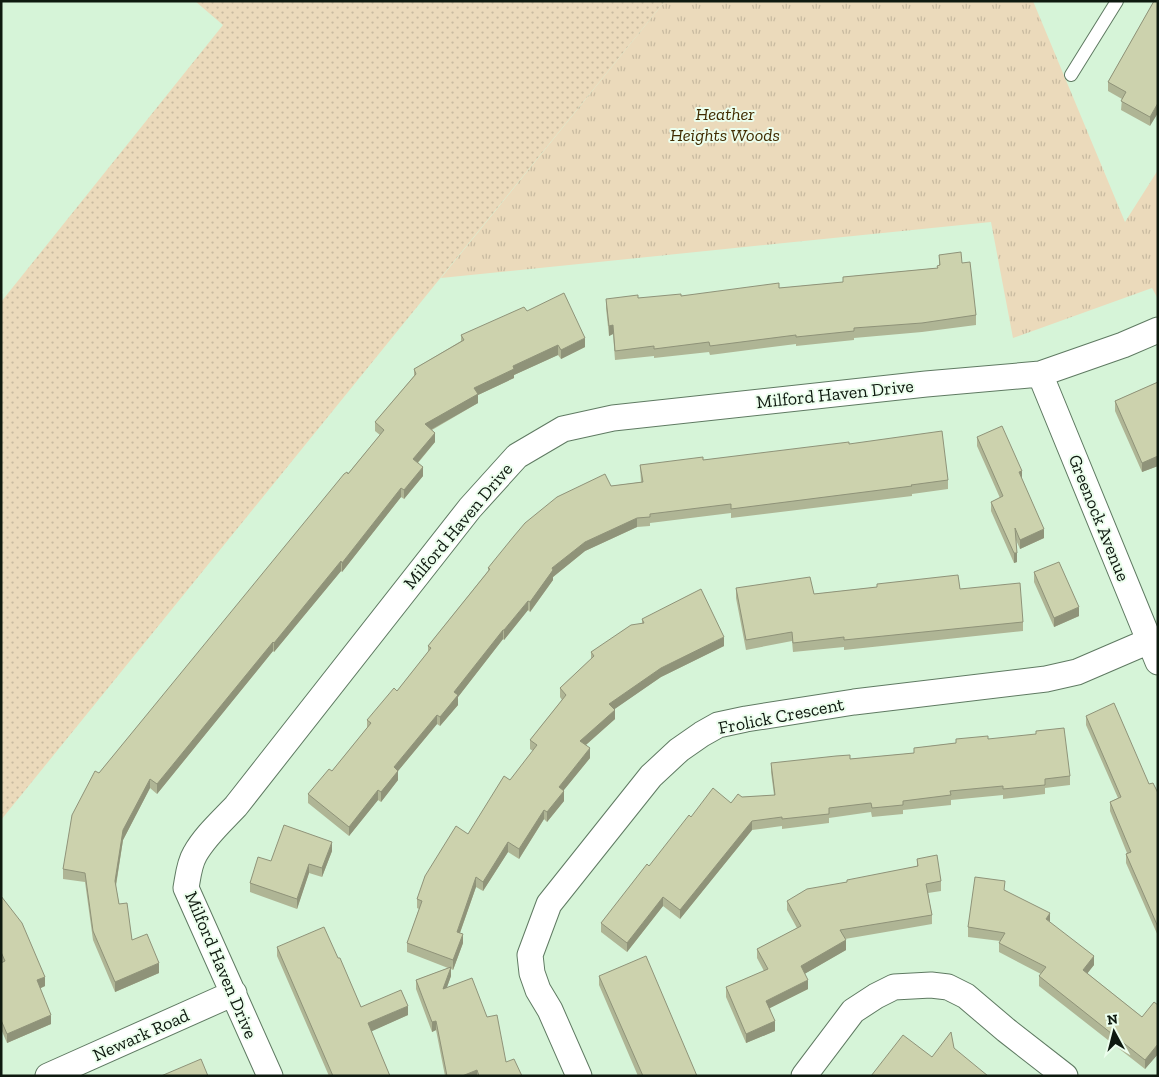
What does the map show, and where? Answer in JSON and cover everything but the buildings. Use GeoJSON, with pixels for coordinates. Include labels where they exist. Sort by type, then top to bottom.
{"type":"FeatureCollection","features":[{"type":"Feature","properties":{"kind":"street","name":"Milford Haven Drive"},"geometry":{"type":"LineString","coordinates":[[270,1076],[186,888],[194,855],[210,834],[236,806],[470,508],[517,456],[564,429],[613,418],[926,384],[1040,374],[1123,345],[1158,330]]}},
{"type":"Feature","properties":{"kind":"street","name":"Greenock Avenue"},"geometry":{"type":"LineString","coordinates":[[1040,374],[1153,651]]}},
{"type":"Feature","properties":{"kind":"street","name":"Frolick Crescent"},"geometry":{"type":"LineString","coordinates":[[580,1076],[550,1010],[538,990],[532,973],[530,955],[549,904],[651,776],[679,750],[702,734],[718,726],[736,721],[854,702],[1046,679],[1153,651]]}},
{"type":"Feature","properties":{"kind":"street"},"geometry":{"type":"LineString","coordinates":[[804,1076],[853,1011],[894,987],[931,985],[948,987],[966,996],[1065,1076]]}},
{"type":"Feature","properties":{"kind":"street","name":"Newark Road"},"geometry":{"type":"LineString","coordinates":[[48,1076],[234,993]]}},
{"type":"Feature","properties":{"kind":"lane"},"geometry":{"type":"LineString","coordinates":[[1071,75],[1117,1]]}},
{"type":"Feature","properties":{"kind":"green space"},"geometry":{"type":"Polygon","coordinates":[[[195,1],[665,1],[1,820],[1,302],[223,25],[195,1]]]}},
{"type":"Feature","properties":{"kind":"green space","name":"Heather Heights Woods"},"geometry":{"type":"Polygon","coordinates":[[[665,1],[1033,1],[1125,222],[1158,170],[1158,299],[1152,288],[1013,338],[991,222],[441,278],[665,1]]]}}]}
